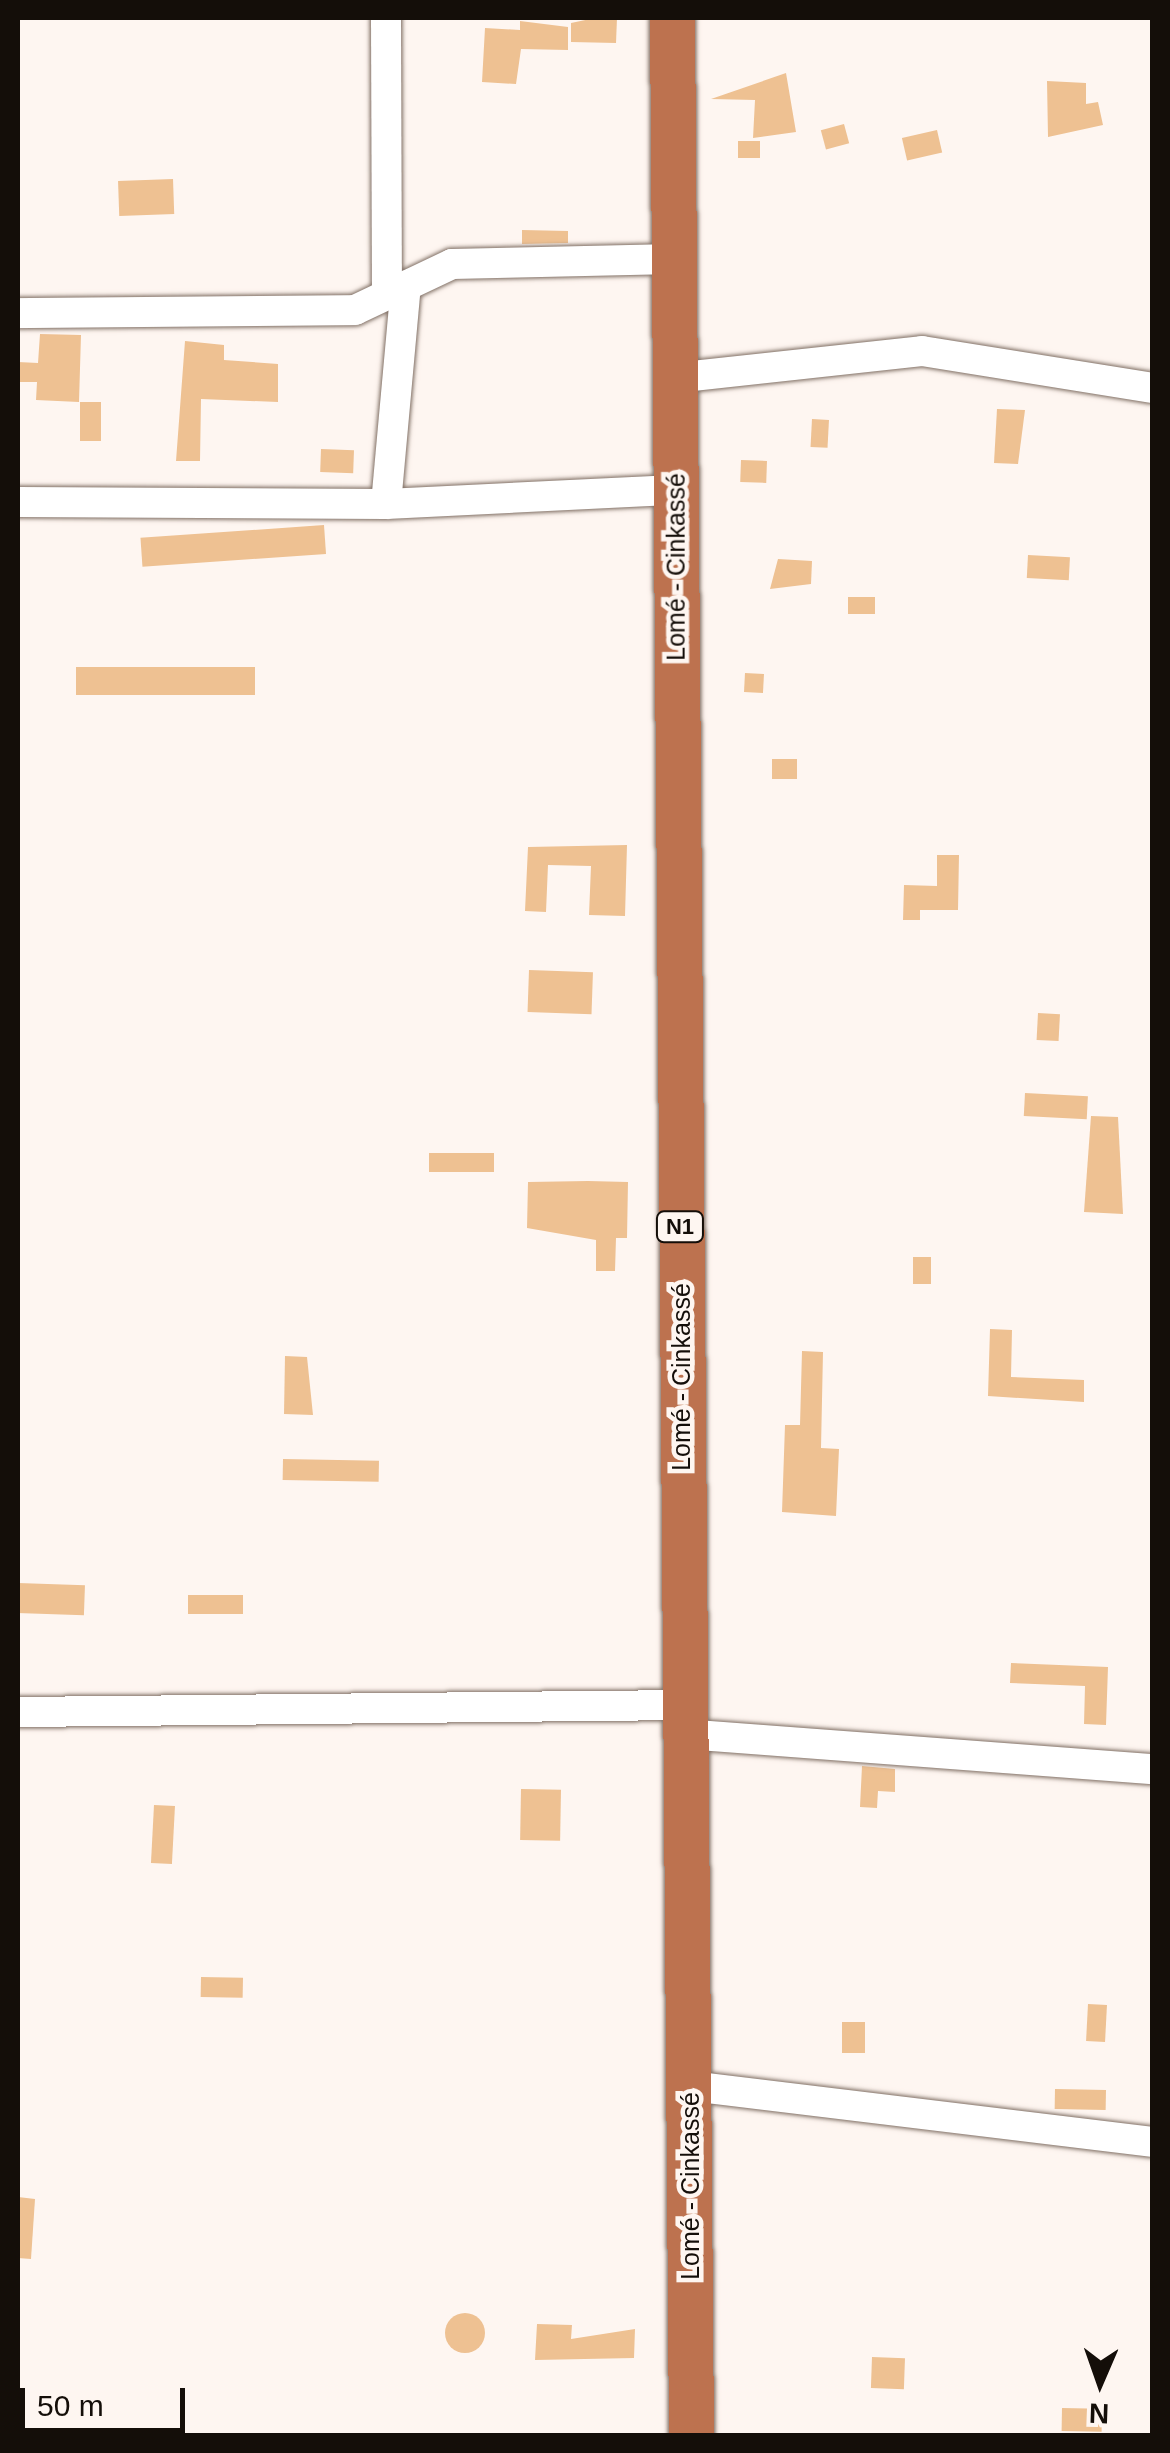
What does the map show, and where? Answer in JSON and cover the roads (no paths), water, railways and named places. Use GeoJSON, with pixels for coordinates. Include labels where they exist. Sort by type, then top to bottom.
{"type":"FeatureCollection","features":[{"type":"Feature","properties":{"kind":"highway","name":"Lomé - Cinkassé"},"geometry":{"type":"LineString","coordinates":[[672,18],[690,2436]]}},
{"type":"Feature","properties":{"kind":"street"},"geometry":{"type":"LineString","coordinates":[[386,18],[396,290],[386,504]]}},
{"type":"Feature","properties":{"kind":"street"},"geometry":{"type":"LineString","coordinates":[[18,313],[355,310],[452,264],[674,258]]}},
{"type":"Feature","properties":{"kind":"street"},"geometry":{"type":"LineString","coordinates":[[674,378],[922,351],[1152,388]]}},
{"type":"Feature","properties":{"kind":"street"},"geometry":{"type":"LineString","coordinates":[[18,502],[386,504],[675,490]]}},
{"type":"Feature","properties":{"kind":"street"},"geometry":{"type":"LineString","coordinates":[[18,1712],[684,1720],[1152,1769]]}},
{"type":"Feature","properties":{"kind":"street"},"geometry":{"type":"LineString","coordinates":[[690,2086],[1152,2142]]}}]}
